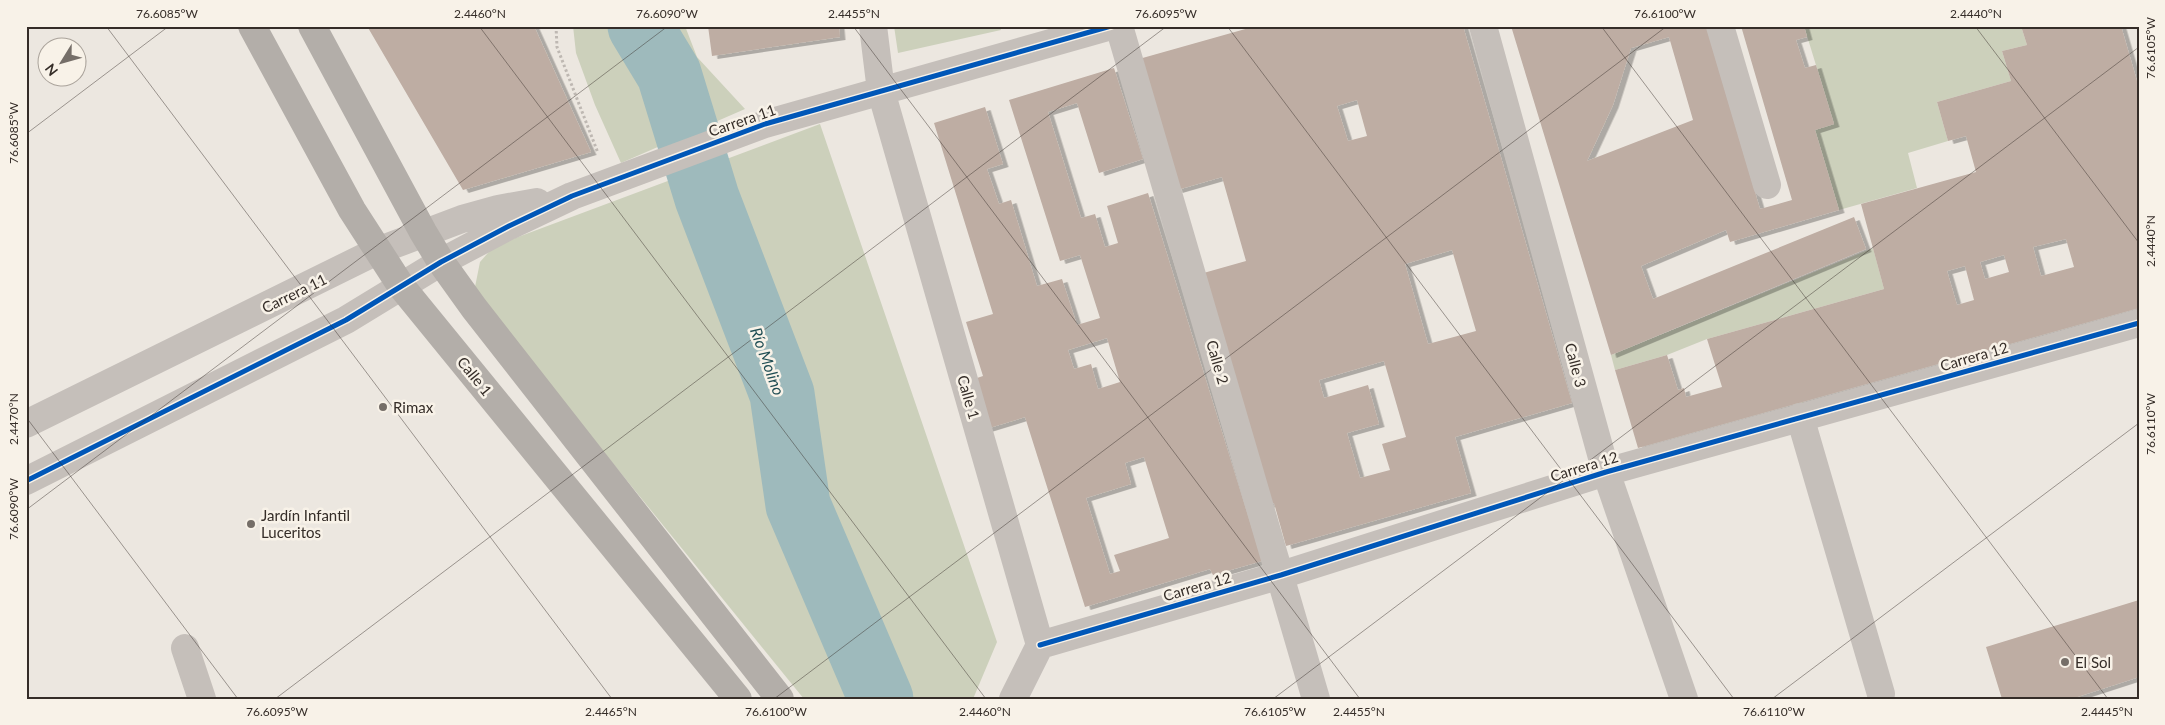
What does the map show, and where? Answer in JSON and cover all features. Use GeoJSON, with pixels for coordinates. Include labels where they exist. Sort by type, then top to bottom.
{"type":"FeatureCollection","features":[{"type":"Feature","properties":{"kind":"main road","name":"Calle 1"},"geometry":{"type":"LineString","coordinates":[[252,26],[352,210],[401,286],[738,699]]}},
{"type":"Feature","properties":{"kind":"main road"},"geometry":{"type":"LineString","coordinates":[[312,26],[441,262],[474,308],[776,697]]}},
{"type":"Feature","properties":{"kind":"street"},"geometry":{"type":"LineString","coordinates":[[873,26],[882,91]]}},
{"type":"Feature","properties":{"kind":"street","name":"Carrera 11"},"geometry":{"type":"LineString","coordinates":[[26,481],[346,320],[441,262],[572,196],[765,124],[1111,26]]}},
{"type":"Feature","properties":{"kind":"street","name":"Calle 2"},"geometry":{"type":"LineString","coordinates":[[1119,26],[1316,699]]}},
{"type":"Feature","properties":{"kind":"street","name":"Calle 3"},"geometry":{"type":"LineString","coordinates":[[1483,26],[1606,472],[1684,699]]}},
{"type":"Feature","properties":{"kind":"street"},"geometry":{"type":"LineString","coordinates":[[1720,26],[1766,185]]}},
{"type":"Feature","properties":{"kind":"street","name":"Calle 1"},"geometry":{"type":"LineString","coordinates":[[882,91],[1040,645]]}},
{"type":"Feature","properties":{"kind":"street","name":"Carrera 11"},"geometry":{"type":"LineString","coordinates":[[26,424],[377,251],[424,232],[498,209],[572,196]]}},
{"type":"Feature","properties":{"kind":"street","name":"Carrera 12"},"geometry":{"type":"LineString","coordinates":[[1040,645],[1280,575],[1606,472],[2139,323]]}},
{"type":"Feature","properties":{"kind":"street"},"geometry":{"type":"LineString","coordinates":[[1800,417],[1881,694]]}},
{"type":"Feature","properties":{"kind":"street"},"geometry":{"type":"LineString","coordinates":[[1013,699],[1040,645]]}},
{"type":"Feature","properties":{"kind":"street"},"geometry":{"type":"LineString","coordinates":[[185,648],[202,699]]}},
{"type":"Feature","properties":{"kind":"path"},"geometry":{"type":"LineString","coordinates":[[556,26],[557,47],[614,180]]}},
{"type":"Feature","properties":{"kind":"green space"},"geometry":{"type":"Polygon","coordinates":[[[573,26],[685,26],[697,57],[745,109],[621,163],[595,105],[576,53],[573,26]]]}},
{"type":"Feature","properties":{"kind":"green space"},"geometry":{"type":"Polygon","coordinates":[[[894,26],[1000,26],[1001,30],[898,53],[894,26]]]}},
{"type":"Feature","properties":{"kind":"green space"},"geometry":{"type":"Polygon","coordinates":[[[1804,26],[2021,26],[2027,45],[2002,51],[2011,81],[1937,102],[1948,141],[1908,153],[1917,188],[1839,210],[1815,130],[1834,124],[1804,26]]]}},
{"type":"Feature","properties":{"kind":"green space"},"geometry":{"type":"Polygon","coordinates":[[[820,124],[997,642],[973,699],[804,699],[474,292],[480,262],[494,246],[820,124]]]}},
{"type":"Feature","properties":{"kind":"green space"},"geometry":{"type":"Polygon","coordinates":[[[1873,248],[1884,289],[1707,339],[1667,355],[1615,370],[1611,355],[1873,248]]]}},
{"type":"Feature","properties":{"kind":"building"},"geometry":{"type":"Polygon","coordinates":[[[367,26],[534,26],[591,152],[463,190],[367,26]]]}},
{"type":"Feature","properties":{"kind":"building"},"geometry":{"type":"Polygon","coordinates":[[[708,26],[839,26],[840,37],[712,56],[708,26]]]}},
{"type":"Feature","properties":{"kind":"building"},"geometry":{"type":"Polygon","coordinates":[[[1256,26],[1463,26],[1572,403],[1455,437],[1471,493],[1286,546],[1274,503],[1267,505],[1200,274],[1246,261],[1222,177],[1177,190],[1139,59],[1256,26]],[[1357,100],[1337,106],[1348,141],[1367,136],[1357,100]],[[1452,250],[1405,264],[1428,344],[1476,331],[1452,250]],[[1384,361],[1319,380],[1324,398],[1368,385],[1379,424],[1347,433],[1360,478],[1390,470],[1382,444],[1406,437],[1384,361]]]}},
{"type":"Feature","properties":{"kind":"building"},"geometry":{"type":"Polygon","coordinates":[[[1511,26],[1706,26],[1760,209],[1792,200],[1741,26],[1804,26],[1807,37],[1796,40],[1805,68],[1816,65],[1834,124],[1815,130],[1839,210],[1730,242],[1726,230],[1641,266],[1653,299],[1854,217],[1866,249],[1611,355],[1511,26]],[[1669,37],[1631,48],[1613,105],[1587,161],[1693,120],[1669,37]]]}},
{"type":"Feature","properties":{"kind":"building"},"geometry":{"type":"Polygon","coordinates":[[[2021,26],[2121,26],[2139,88],[2139,308],[1638,448],[1615,370],[1667,355],[1678,390],[1684,388],[1686,397],[1722,387],[1707,339],[1884,289],[1861,204],[1976,172],[1966,136],[1948,141],[1937,102],[2011,81],[2002,51],[2027,45],[2021,26]],[[2066,239],[2033,247],[2041,276],[2074,267],[2066,239]],[[2004,255],[1980,262],[1985,279],[2009,272],[2004,255]],[[1965,266],[1947,271],[1957,305],[1974,300],[1965,266]]]}},
{"type":"Feature","properties":{"kind":"building"},"geometry":{"type":"Polygon","coordinates":[[[1114,68],[1143,159],[1099,173],[1077,103],[1048,112],[1081,218],[1095,214],[1105,247],[1118,243],[1107,206],[1148,193],[1262,561],[1213,575],[1210,569],[1085,607],[1025,417],[986,429],[971,380],[983,376],[966,322],[993,314],[934,123],[985,107],[1003,164],[987,169],[999,204],[1011,200],[1037,286],[1062,279],[1077,325],[1100,318],[1080,255],[1060,261],[1009,100],[1114,68]],[[1107,338],[1068,350],[1074,369],[1091,364],[1098,389],[1120,382],[1107,338]],[[1144,457],[1125,463],[1131,484],[1086,498],[1110,574],[1120,571],[1114,555],[1169,538],[1144,457]]]}},
{"type":"Feature","properties":{"kind":"building","name":"El Sol"},"geometry":{"type":"Polygon","coordinates":[[[2139,600],[2139,677],[2071,699],[2002,699],[1986,647],[2139,600]]]}},
{"type":"Feature","properties":{"kind":"waterway","name":"Río Molino"},"geometry":{"type":"LineString","coordinates":[[640,26],[669,74],[707,198],[782,394],[798,505],[881,699]]}},
{"type":"Feature","properties":{"kind":"cycle path"},"geometry":{"type":"LineString","coordinates":[[26,481],[346,320],[441,262],[509,226],[572,196],[765,124],[1111,26]]}},
{"type":"Feature","properties":{"kind":"cycle path"},"geometry":{"type":"LineString","coordinates":[[1040,645],[1281,575],[1606,472],[2139,323]]}},
{"type":"Feature","properties":{"kind":"place","name":"Rimax"},"geometry":{"type":"Point","coordinates":[383,407]}},
{"type":"Feature","properties":{"kind":"place","name":"Jardín Infantil Luceritos"},"geometry":{"type":"Point","coordinates":[251,524]}},
{"type":"Feature","properties":{"kind":"place","name":"El Sol"},"geometry":{"type":"Point","coordinates":[2065,662]}}]}
